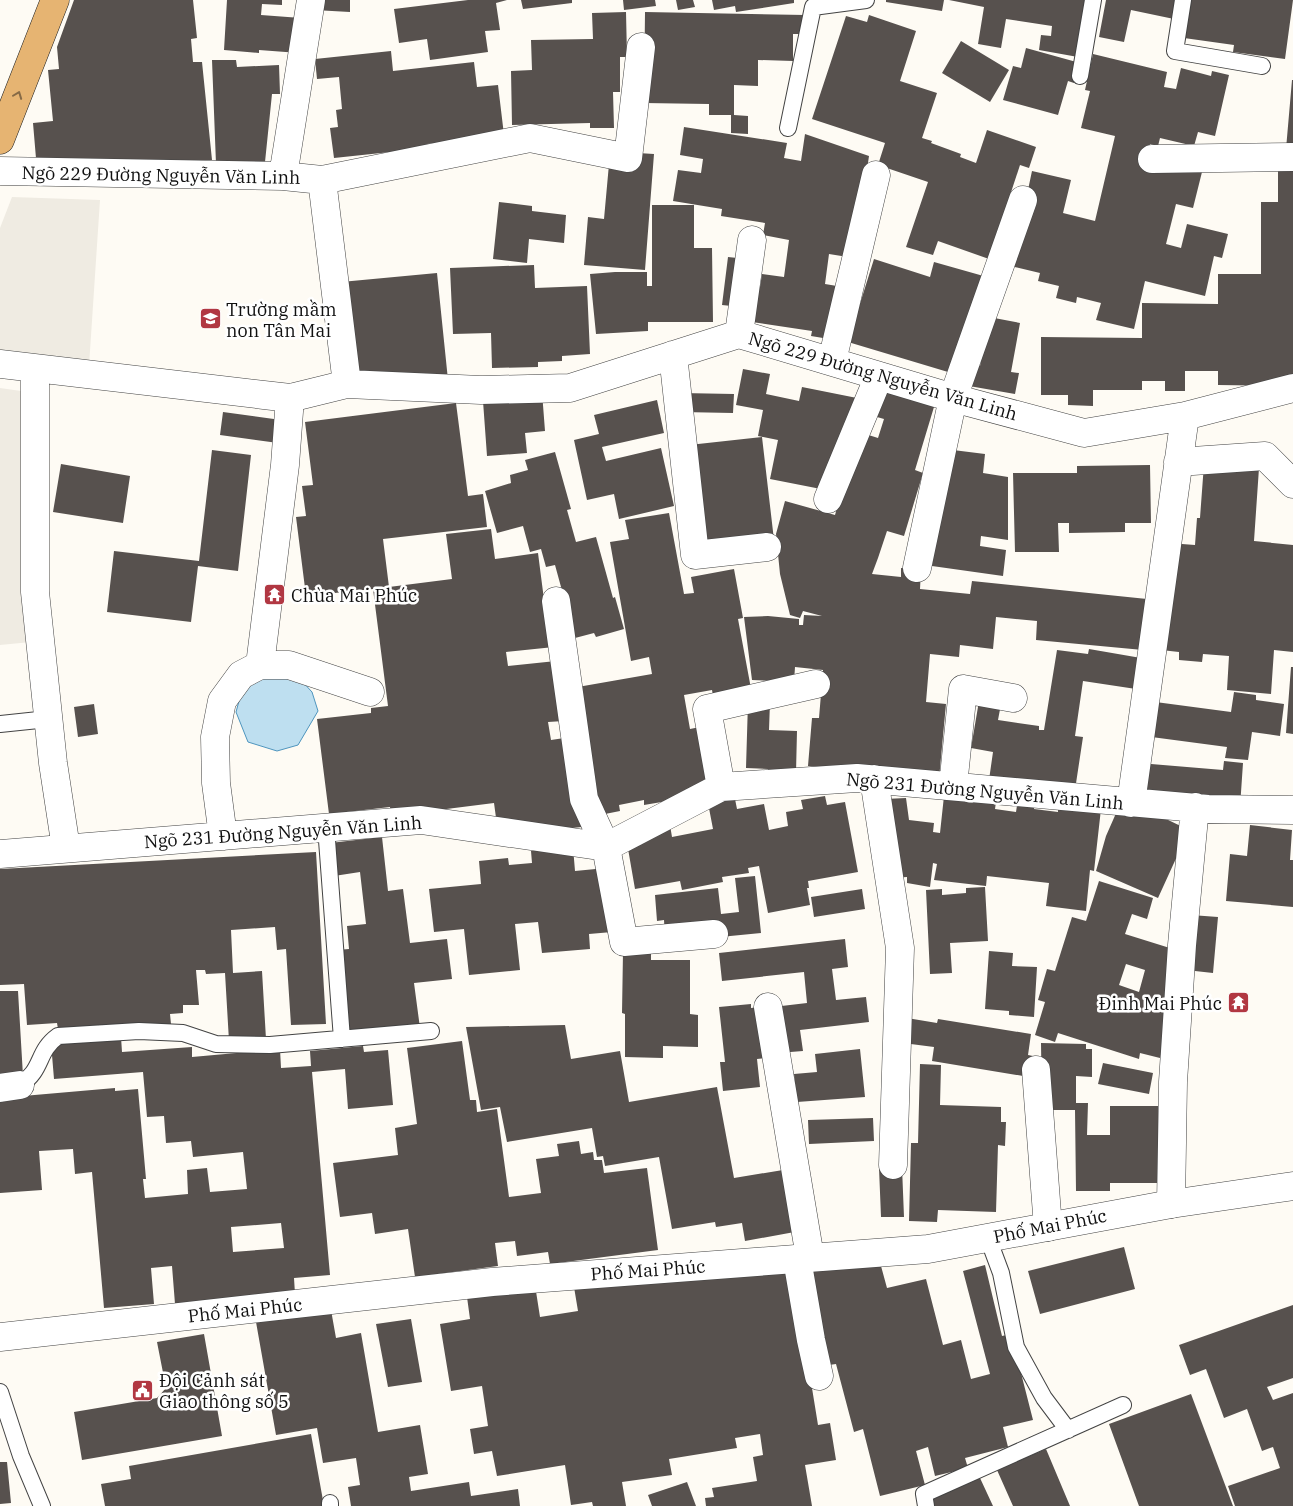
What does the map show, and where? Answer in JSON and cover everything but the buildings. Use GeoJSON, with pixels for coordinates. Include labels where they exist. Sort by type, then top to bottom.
{"type":"FeatureCollection","features":[{"type":"Feature","properties":{"kind":"highway"},"geometry":{"type":"LineString","coordinates":[[0,140],[55,0]]}},
{"type":"Feature","properties":{"kind":"street"},"geometry":{"type":"LineString","coordinates":[[283,176],[311,0]]}},
{"type":"Feature","properties":{"kind":"street","name":"Ngõ 229 Đường Nguyễn Văn Linh"},"geometry":{"type":"LineString","coordinates":[[0,171],[283,176],[322,180],[530,138],[628,158],[641,47]]}},
{"type":"Feature","properties":{"kind":"street"},"geometry":{"type":"LineString","coordinates":[[1152,159],[1293,157]]}},
{"type":"Feature","properties":{"kind":"street"},"geometry":{"type":"LineString","coordinates":[[832,361],[876,175]]}},
{"type":"Feature","properties":{"kind":"street"},"geometry":{"type":"LineString","coordinates":[[322,180],[347,384]]}},
{"type":"Feature","properties":{"kind":"street"},"geometry":{"type":"LineString","coordinates":[[917,568],[953,398],[1023,200]]}},
{"type":"Feature","properties":{"kind":"street"},"geometry":{"type":"LineString","coordinates":[[739,334],[752,240]]}},
{"type":"Feature","properties":{"kind":"street","name":"Ngõ 229 Đường Nguyễn Văn Linh"},"geometry":{"type":"LineString","coordinates":[[290,398],[347,384],[481,390],[570,388],[739,334],[953,398],[1084,433],[1185,416],[1293,388]]}},
{"type":"Feature","properties":{"kind":"street"},"geometry":{"type":"LineString","coordinates":[[673,355],[696,555],[767,547]]}},
{"type":"Feature","properties":{"kind":"street"},"geometry":{"type":"LineString","coordinates":[[0,364],[290,398],[285,465],[260,665]]}},
{"type":"Feature","properties":{"kind":"street"},"geometry":{"type":"LineString","coordinates":[[35,369],[35,592],[48,719],[66,848]]}},
{"type":"Feature","properties":{"kind":"street"},"geometry":{"type":"LineString","coordinates":[[828,499],[878,376]]}},
{"type":"Feature","properties":{"kind":"street"},"geometry":{"type":"LineString","coordinates":[[1131,803],[1185,416]]}},
{"type":"Feature","properties":{"kind":"street"},"geometry":{"type":"LineString","coordinates":[[1178,462],[1265,456],[1293,484]]}},
{"type":"Feature","properties":{"kind":"street"},"geometry":{"type":"LineString","coordinates":[[556,601],[584,799],[606,847],[624,942],[714,934]]}},
{"type":"Feature","properties":{"kind":"street"},"geometry":{"type":"LineString","coordinates":[[223,836],[216,783],[215,737],[222,701],[241,675],[260,665],[289,666],[370,692]]}},
{"type":"Feature","properties":{"kind":"street"},"geometry":{"type":"LineString","coordinates":[[721,787],[707,709],[816,684]]}},
{"type":"Feature","properties":{"kind":"street"},"geometry":{"type":"LineString","coordinates":[[953,786],[963,689],[1013,698]]}},
{"type":"Feature","properties":{"kind":"street","name":"Ngõ 231 Đường Nguyễn Văn Linh"},"geometry":{"type":"LineString","coordinates":[[0,854],[421,820],[606,847],[721,787],[857,778],[1131,803],[1202,808],[1293,810]]}},
{"type":"Feature","properties":{"kind":"street"},"geometry":{"type":"LineString","coordinates":[[874,779],[900,948],[893,1166]]}},
{"type":"Feature","properties":{"kind":"street"},"geometry":{"type":"LineString","coordinates":[[1171,1204],[1173,1082],[1182,945],[1202,808]]}},
{"type":"Feature","properties":{"kind":"street"},"geometry":{"type":"LineString","coordinates":[[768,1007],[804,1258],[811,1340],[819,1376]]}},
{"type":"Feature","properties":{"kind":"street"},"geometry":{"type":"LineString","coordinates":[[1036,1070],[1048,1227]]}},
{"type":"Feature","properties":{"kind":"street","name":"Phố Mai Phúc"},"geometry":{"type":"LineString","coordinates":[[0,1337],[492,1282],[928,1249],[1171,1204],[1293,1186]]}},
{"type":"Feature","properties":{"kind":"lane"},"geometry":{"type":"LineString","coordinates":[[788,128],[813,7],[866,0]]}},
{"type":"Feature","properties":{"kind":"lane"},"geometry":{"type":"LineString","coordinates":[[1080,76],[1093,0]]}},
{"type":"Feature","properties":{"kind":"lane"},"geometry":{"type":"LineString","coordinates":[[1183,0],[1175,51],[1262,66]]}},
{"type":"Feature","properties":{"kind":"lane"},"geometry":{"type":"LineString","coordinates":[[0,724],[48,719]]}},
{"type":"Feature","properties":{"kind":"lane"},"geometry":{"type":"LineString","coordinates":[[326,827],[342,1039]]}},
{"type":"Feature","properties":{"kind":"lane"},"geometry":{"type":"LineString","coordinates":[[10,1086],[30,1078],[38,1069],[42,1052],[58,1036],[139,1031],[183,1034],[216,1044],[270,1045],[431,1031]]}},
{"type":"Feature","properties":{"kind":"lane"},"geometry":{"type":"LineString","coordinates":[[988,1238],[1001,1273],[1016,1347],[1044,1398],[1068,1430]]}},
{"type":"Feature","properties":{"kind":"lane"},"geometry":{"type":"LineString","coordinates":[[0,1392],[21,1456],[42,1506]]}},
{"type":"Feature","properties":{"kind":"lane"},"geometry":{"type":"LineString","coordinates":[[926,1506],[924,1494],[1123,1405]]}},
{"type":"Feature","properties":{"kind":"shaded area"},"geometry":{"type":"Polygon","coordinates":[[[12,197],[100,200],[89,366],[0,353],[0,228],[12,197]]]}},
{"type":"Feature","properties":{"kind":"shaded area"},"geometry":{"type":"Polygon","coordinates":[[[0,388],[21,391],[31,642],[0,645],[0,388]]]}},
{"type":"Feature","properties":{"kind":"water"},"geometry":{"type":"Polygon","coordinates":[[[262,673],[300,679],[312,692],[318,711],[298,745],[277,751],[248,742],[236,712],[244,683],[262,673]]]}},
{"type":"Feature","properties":{"kind":"place","name":"Trường mầm non Tân Mai"},"geometry":{"type":"Point","coordinates":[210,319]}},
{"type":"Feature","properties":{"kind":"place","name":"Chùa Mai Phúc"},"geometry":{"type":"Point","coordinates":[275,595]}},
{"type":"Feature","properties":{"kind":"place","name":"Đinh Mai Phúc"},"geometry":{"type":"Point","coordinates":[1238,1003]}},
{"type":"Feature","properties":{"kind":"place","name":"Đội Cảnh sát Giao thông số 5"},"geometry":{"type":"Point","coordinates":[143,1390]}}]}
